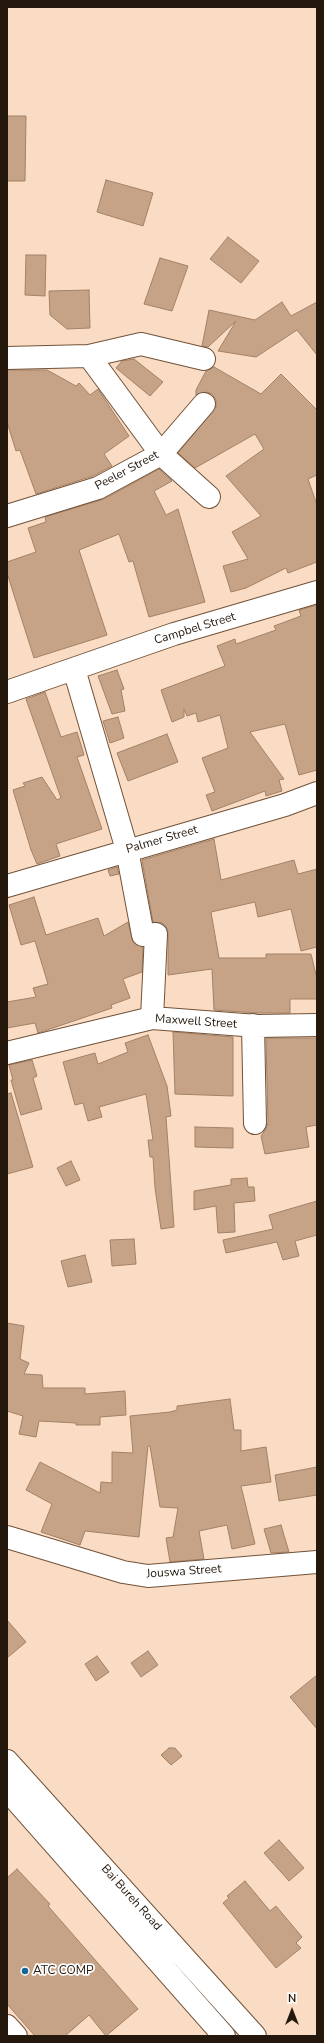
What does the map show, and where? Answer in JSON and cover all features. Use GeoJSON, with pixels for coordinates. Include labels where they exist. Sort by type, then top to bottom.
{"type":"FeatureCollection","features":[{"type":"Feature","properties":{"kind":"main road"},"geometry":{"type":"LineString","coordinates":[[7,358],[89,356],[141,344],[204,359]]}},
{"type":"Feature","properties":{"kind":"main road"},"geometry":{"type":"LineString","coordinates":[[89,356],[161,454],[209,497]]}},
{"type":"Feature","properties":{"kind":"main road","name":"Peeler Street"},"geometry":{"type":"LineString","coordinates":[[7,516],[98,488],[161,454],[204,404]]}},
{"type":"Feature","properties":{"kind":"main road","name":"Campbel Street"},"geometry":{"type":"LineString","coordinates":[[7,692],[174,634],[317,592]]}},
{"type":"Feature","properties":{"kind":"main road"},"geometry":{"type":"LineString","coordinates":[[74,669],[127,850],[143,935],[156,934],[152,1018]]}},
{"type":"Feature","properties":{"kind":"main road","name":"Palmer Street"},"geometry":{"type":"LineString","coordinates":[[7,886],[285,805],[317,793]]}},
{"type":"Feature","properties":{"kind":"main road","name":"Maxwell Street"},"geometry":{"type":"LineString","coordinates":[[7,1053],[152,1018],[253,1026],[317,1025]]}},
{"type":"Feature","properties":{"kind":"main road"},"geometry":{"type":"LineString","coordinates":[[253,1026],[255,1123]]}},
{"type":"Feature","properties":{"kind":"main road","name":"Jouswa Street"},"geometry":{"type":"LineString","coordinates":[[7,1537],[123,1572],[148,1576],[317,1562]]}},
{"type":"Feature","properties":{"kind":"main road","name":"Bai Bureh Road"},"geometry":{"type":"LineString","coordinates":[[7,1761],[254,2036]]}},
{"type":"Feature","properties":{"kind":"main road","name":"Bai Bureh Road"},"geometry":{"type":"LineString","coordinates":[[7,1790],[224,2036]]}},
{"type":"Feature","properties":{"kind":"main road"},"geometry":{"type":"LineString","coordinates":[[7,2026],[16,2036]]}},
{"type":"Feature","properties":{"kind":"building"},"geometry":{"type":"Polygon","coordinates":[[[7,116],[26,116],[25,181],[7,181],[7,116]]]}},
{"type":"Feature","properties":{"kind":"building"},"geometry":{"type":"Polygon","coordinates":[[[106,180],[153,193],[143,226],[97,212],[106,180]]]}},
{"type":"Feature","properties":{"kind":"building"},"geometry":{"type":"Polygon","coordinates":[[[228,237],[259,261],[241,283],[210,259],[228,237]]]}},
{"type":"Feature","properties":{"kind":"building"},"geometry":{"type":"Polygon","coordinates":[[[26,255],[46,255],[45,296],[25,295],[26,255]]]}},
{"type":"Feature","properties":{"kind":"building"},"geometry":{"type":"Polygon","coordinates":[[[160,258],[188,266],[172,311],[144,304],[160,258]]]}},
{"type":"Feature","properties":{"kind":"building"},"geometry":{"type":"Polygon","coordinates":[[[89,290],[90,328],[67,329],[50,315],[49,291],[89,290]]]}},
{"type":"Feature","properties":{"kind":"building"},"geometry":{"type":"Polygon","coordinates":[[[282,302],[291,316],[317,302],[317,355],[297,330],[256,357],[218,351],[236,321],[208,347],[202,346],[209,310],[255,320],[282,302]]]}},
{"type":"Feature","properties":{"kind":"building"},"geometry":{"type":"Polygon","coordinates":[[[134,359],[163,382],[150,396],[116,368],[122,361],[134,359]]]}},
{"type":"Feature","properties":{"kind":"building"},"geometry":{"type":"Polygon","coordinates":[[[214,367],[261,394],[281,374],[317,410],[317,475],[308,479],[317,505],[317,562],[288,573],[286,568],[246,588],[231,592],[223,566],[248,559],[232,532],[261,516],[226,476],[264,449],[255,434],[195,468],[178,453],[216,407],[216,400],[212,394],[206,392],[196,395],[196,390],[206,371],[214,367]]]}},
{"type":"Feature","properties":{"kind":"building"},"geometry":{"type":"Polygon","coordinates":[[[7,370],[47,370],[76,386],[79,383],[90,395],[98,389],[129,436],[104,454],[112,466],[93,476],[36,494],[20,450],[16,451],[7,422],[7,370]]]}},
{"type":"Feature","properties":{"kind":"building"},"geometry":{"type":"Polygon","coordinates":[[[159,469],[172,481],[154,491],[166,515],[178,509],[205,602],[149,617],[133,561],[129,562],[119,534],[79,550],[107,635],[34,658],[7,573],[7,562],[36,552],[28,528],[46,522],[45,517],[104,499],[159,469]]]}},
{"type":"Feature","properties":{"kind":"building"},"geometry":{"type":"Polygon","coordinates":[[[317,605],[317,770],[299,775],[285,724],[250,732],[284,779],[279,780],[282,791],[266,796],[265,791],[212,811],[206,795],[215,792],[202,758],[228,748],[220,715],[198,722],[196,713],[187,716],[184,709],[184,717],[172,722],[161,690],[225,666],[217,646],[235,639],[236,644],[276,630],[274,626],[301,616],[299,610],[317,605]]]}},
{"type":"Feature","properties":{"kind":"building"},"geometry":{"type":"Polygon","coordinates":[[[117,670],[124,689],[121,690],[125,711],[112,714],[98,676],[117,670]]]}},
{"type":"Feature","properties":{"kind":"building"},"geometry":{"type":"Polygon","coordinates":[[[45,692],[61,737],[77,732],[84,755],[77,757],[102,829],[56,844],[60,856],[37,864],[31,850],[13,790],[25,786],[23,783],[42,777],[57,800],[61,798],[26,699],[45,692]]]}},
{"type":"Feature","properties":{"kind":"building"},"geometry":{"type":"Polygon","coordinates":[[[118,717],[124,738],[110,743],[103,721],[118,717]]]}},
{"type":"Feature","properties":{"kind":"building"},"geometry":{"type":"Polygon","coordinates":[[[167,734],[178,762],[128,781],[117,753],[167,734]]]}},
{"type":"Feature","properties":{"kind":"building"},"geometry":{"type":"Polygon","coordinates":[[[214,839],[221,880],[294,860],[298,874],[317,869],[317,947],[301,951],[291,909],[258,917],[255,902],[211,912],[219,958],[266,958],[266,954],[311,954],[317,979],[317,999],[290,999],[290,1013],[257,1013],[214,1010],[212,969],[168,975],[167,928],[162,923],[153,922],[142,860],[214,839]]]}},
{"type":"Feature","properties":{"kind":"building"},"geometry":{"type":"Polygon","coordinates":[[[117,867],[119,874],[110,876],[108,870],[117,867]]]}},
{"type":"Feature","properties":{"kind":"building"},"geometry":{"type":"Polygon","coordinates":[[[34,897],[46,935],[98,918],[104,936],[128,922],[133,942],[143,947],[142,972],[123,979],[130,998],[111,1005],[112,1008],[38,1033],[35,1023],[7,1028],[7,1002],[36,997],[33,988],[48,984],[35,941],[21,945],[9,905],[34,897]]]}},
{"type":"Feature","properties":{"kind":"building"},"geometry":{"type":"Polygon","coordinates":[[[173,1032],[233,1037],[233,1096],[175,1094],[173,1032]]]}},
{"type":"Feature","properties":{"kind":"building"},"geometry":{"type":"Polygon","coordinates":[[[148,1035],[167,1086],[171,1116],[166,1117],[174,1227],[161,1229],[155,1188],[153,1157],[150,1157],[148,1140],[153,1140],[146,1094],[99,1107],[102,1117],[88,1121],[83,1103],[75,1105],[63,1062],[95,1053],[98,1064],[128,1052],[125,1043],[148,1035]]]}},
{"type":"Feature","properties":{"kind":"building"},"geometry":{"type":"Polygon","coordinates":[[[266,1038],[317,1038],[317,1125],[306,1127],[309,1147],[265,1154],[261,1136],[268,1123],[266,1038]]]}},
{"type":"Feature","properties":{"kind":"building"},"geometry":{"type":"Polygon","coordinates":[[[32,1060],[37,1076],[33,1078],[42,1109],[21,1115],[11,1080],[13,1080],[9,1065],[32,1060]]]}},
{"type":"Feature","properties":{"kind":"building"},"geometry":{"type":"Polygon","coordinates":[[[11,1093],[33,1167],[7,1174],[7,1094],[11,1093]]]}},
{"type":"Feature","properties":{"kind":"building"},"geometry":{"type":"Polygon","coordinates":[[[195,1127],[233,1128],[233,1148],[195,1147],[195,1127]]]}},
{"type":"Feature","properties":{"kind":"building"},"geometry":{"type":"Polygon","coordinates":[[[71,1161],[80,1180],[66,1186],[57,1168],[71,1161]]]}},
{"type":"Feature","properties":{"kind":"building"},"geometry":{"type":"Polygon","coordinates":[[[247,1178],[248,1187],[254,1187],[255,1201],[234,1203],[235,1232],[218,1233],[216,1206],[194,1210],[194,1191],[231,1185],[231,1179],[247,1178]]]}},
{"type":"Feature","properties":{"kind":"building"},"geometry":{"type":"Polygon","coordinates":[[[317,1201],[317,1235],[295,1241],[299,1256],[283,1260],[277,1242],[226,1253],[223,1240],[273,1229],[269,1215],[317,1201]]]}},
{"type":"Feature","properties":{"kind":"building"},"geometry":{"type":"Polygon","coordinates":[[[134,1239],[136,1264],[112,1266],[110,1240],[134,1239]]]}},
{"type":"Feature","properties":{"kind":"building"},"geometry":{"type":"Polygon","coordinates":[[[85,1255],[92,1282],[68,1287],[61,1261],[85,1255]]]}},
{"type":"Feature","properties":{"kind":"building"},"geometry":{"type":"Polygon","coordinates":[[[7,1323],[24,1326],[20,1359],[29,1363],[24,1374],[42,1375],[43,1388],[85,1388],[85,1394],[125,1391],[126,1415],[100,1417],[100,1425],[76,1425],[76,1423],[39,1421],[36,1437],[19,1434],[23,1416],[7,1411],[7,1323]]]}},
{"type":"Feature","properties":{"kind":"building"},"geometry":{"type":"Polygon","coordinates":[[[230,1399],[234,1430],[241,1430],[241,1451],[266,1447],[271,1482],[241,1486],[255,1544],[232,1549],[227,1525],[199,1531],[204,1559],[170,1562],[166,1538],[173,1537],[178,1508],[160,1507],[150,1446],[148,1446],[139,1537],[85,1531],[80,1545],[41,1532],[52,1504],[26,1490],[40,1462],[100,1493],[101,1482],[112,1483],[112,1452],[133,1453],[130,1416],[170,1412],[177,1410],[177,1406],[230,1399]]]}},
{"type":"Feature","properties":{"kind":"building"},"geometry":{"type":"Polygon","coordinates":[[[317,1467],[317,1495],[279,1501],[275,1475],[317,1467]]]}},
{"type":"Feature","properties":{"kind":"building"},"geometry":{"type":"Polygon","coordinates":[[[281,1525],[289,1552],[271,1553],[264,1529],[281,1525]]]}},
{"type":"Feature","properties":{"kind":"building"},"geometry":{"type":"Polygon","coordinates":[[[7,1620],[26,1642],[7,1658],[7,1620]]]}},
{"type":"Feature","properties":{"kind":"building"},"geometry":{"type":"Polygon","coordinates":[[[148,1651],[158,1665],[141,1677],[131,1663],[148,1651]]]}},
{"type":"Feature","properties":{"kind":"building"},"geometry":{"type":"Polygon","coordinates":[[[97,1656],[109,1672],[96,1681],[85,1664],[97,1656]]]}},
{"type":"Feature","properties":{"kind":"building"},"geometry":{"type":"Polygon","coordinates":[[[317,1675],[317,1729],[290,1697],[317,1675]]]}},
{"type":"Feature","properties":{"kind":"building"},"geometry":{"type":"Polygon","coordinates":[[[169,1748],[175,1748],[182,1756],[171,1765],[161,1755],[169,1748]]]}},
{"type":"Feature","properties":{"kind":"building"},"geometry":{"type":"Polygon","coordinates":[[[279,1840],[304,1868],[289,1881],[264,1853],[279,1840]]]}},
{"type":"Feature","properties":{"kind":"building"},"geometry":{"type":"Polygon","coordinates":[[[17,1869],[50,1904],[48,1906],[138,2009],[106,2036],[89,2015],[65,2036],[35,2036],[7,2004],[7,1878],[17,1869]]]}},
{"type":"Feature","properties":{"kind":"building"},"geometry":{"type":"Polygon","coordinates":[[[245,1881],[270,1911],[276,1906],[302,1937],[296,1943],[301,1948],[276,1968],[223,1903],[229,1898],[227,1896],[245,1881]]]}},
{"type":"Feature","properties":{"kind":"place","name":"ATC COMP"},"geometry":{"type":"Point","coordinates":[25,1971]}}]}
